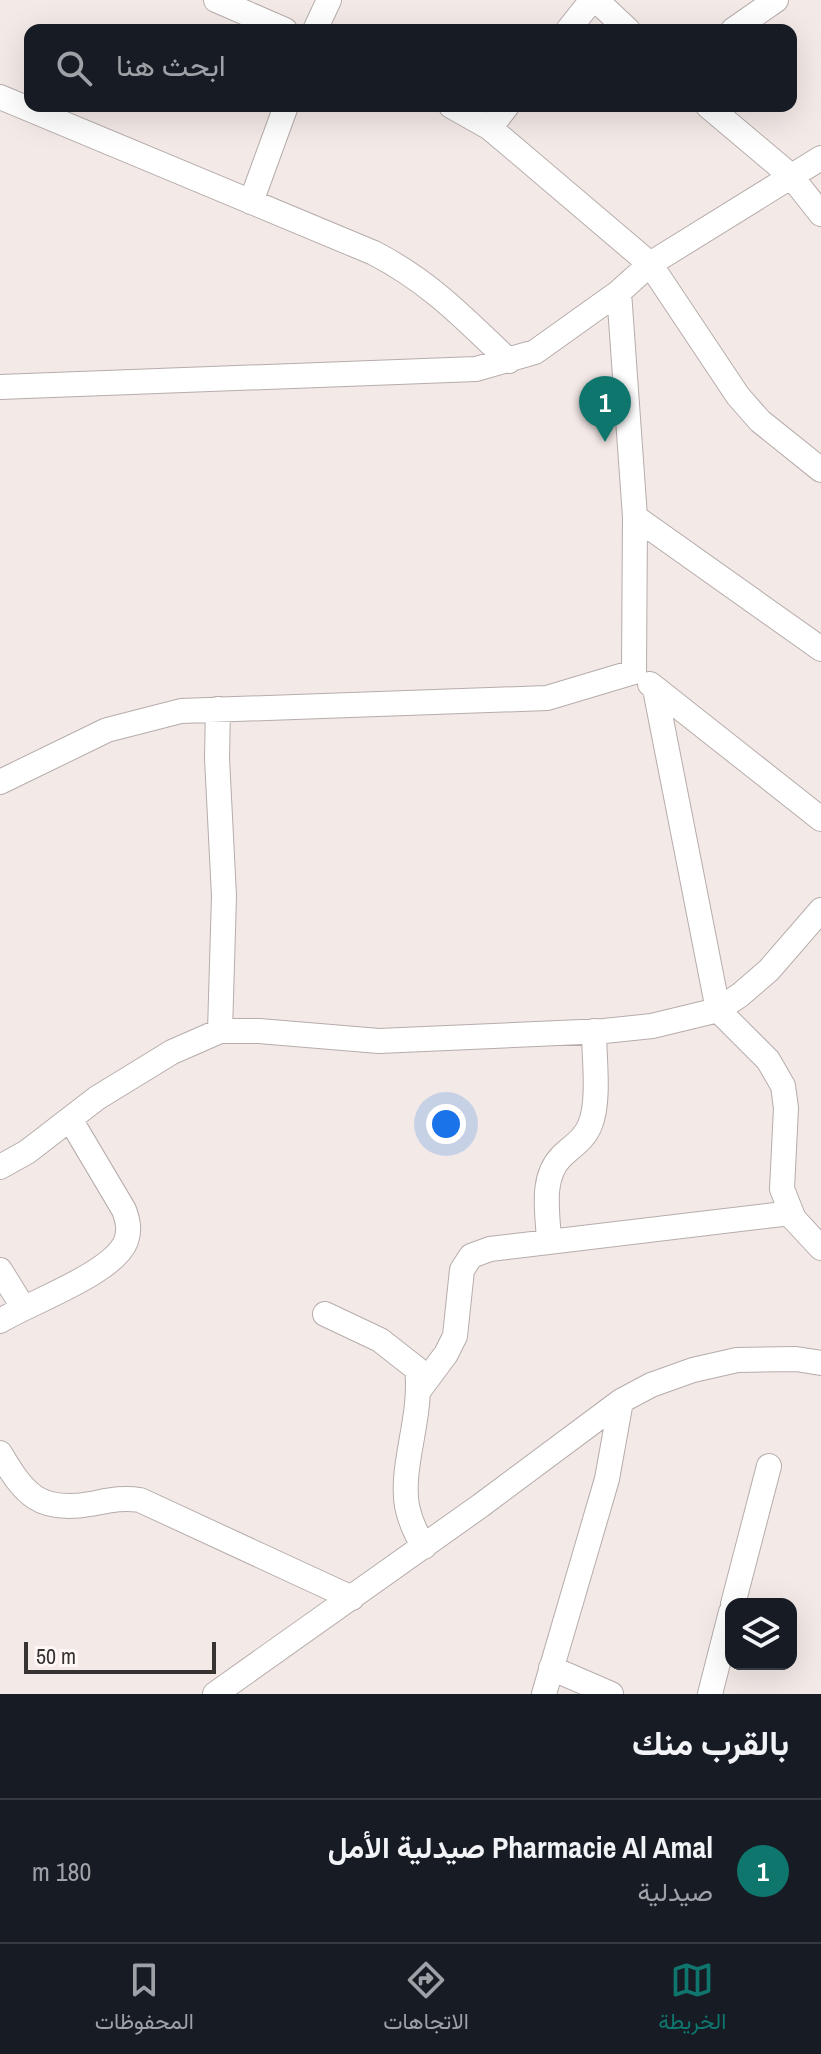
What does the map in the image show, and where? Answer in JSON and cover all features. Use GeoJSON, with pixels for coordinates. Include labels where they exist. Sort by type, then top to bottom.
{"type":"FeatureCollection","features":[{"type":"Feature","properties":{"kind":"street"},"geometry":{"type":"LineString","coordinates":[[216,0],[271,24]]}},
{"type":"Feature","properties":{"kind":"street"},"geometry":{"type":"LineString","coordinates":[[318,24],[329,0]]}},
{"type":"Feature","properties":{"kind":"street"},"geometry":{"type":"LineString","coordinates":[[573,24],[594,0],[621,24]]}},
{"type":"Feature","properties":{"kind":"street"},"geometry":{"type":"LineString","coordinates":[[742,24],[776,0]]}},
{"type":"Feature","properties":{"kind":"street"},"geometry":{"type":"LineString","coordinates":[[0,97],[24,107]]}},
{"type":"Feature","properties":{"kind":"street"},"geometry":{"type":"LineString","coordinates":[[36,112],[374,253],[409,271],[441,295],[509,361]]}},
{"type":"Feature","properties":{"kind":"street"},"geometry":{"type":"LineString","coordinates":[[251,202],[284,112]]}},
{"type":"Feature","properties":{"kind":"street"},"geometry":{"type":"LineString","coordinates":[[462,112],[490,128],[650,264],[738,396],[760,421],[821,470]]}},
{"type":"Feature","properties":{"kind":"street"},"geometry":{"type":"LineString","coordinates":[[490,128],[502,112]]}},
{"type":"Feature","properties":{"kind":"street"},"geometry":{"type":"LineString","coordinates":[[715,112],[791,176],[821,214]]}},
{"type":"Feature","properties":{"kind":"street"},"geometry":{"type":"LineString","coordinates":[[0,387],[476,369],[509,361],[535,352],[619,292],[650,264],[821,158]]}},
{"type":"Feature","properties":{"kind":"street"},"geometry":{"type":"LineString","coordinates":[[619,292],[635,517],[634,672]]}},
{"type":"Feature","properties":{"kind":"street"},"geometry":{"type":"LineString","coordinates":[[635,517],[821,649]]}},
{"type":"Feature","properties":{"kind":"street"},"geometry":{"type":"LineString","coordinates":[[634,672],[821,819]]}},
{"type":"Feature","properties":{"kind":"street"},"geometry":{"type":"LineString","coordinates":[[0,782],[107,730],[181,711],[547,698],[634,672]]}},
{"type":"Feature","properties":{"kind":"street"},"geometry":{"type":"LineString","coordinates":[[655,689],[718,1010],[768,1060],[783,1086],[786,1108],[782,1189],[794,1219],[821,1248]]}},
{"type":"Feature","properties":{"kind":"street"},"geometry":{"type":"LineString","coordinates":[[218,709],[217,758],[224,896],[220,1031]]}},
{"type":"Feature","properties":{"kind":"street"},"geometry":{"type":"LineString","coordinates":[[0,1167],[27,1152],[97,1098],[172,1052],[220,1031],[259,1031],[379,1041],[652,1026],[718,1010],[769,970],[821,910]]}},
{"type":"Feature","properties":{"kind":"street"},"geometry":{"type":"LineString","coordinates":[[549,1242],[547,1187],[553,1166],[581,1141],[595,1109],[594,1031]]}},
{"type":"Feature","properties":{"kind":"street"},"geometry":{"type":"LineString","coordinates":[[0,1321],[93,1274],[122,1248],[129,1232],[124,1210],[70,1119]]}},
{"type":"Feature","properties":{"kind":"street"},"geometry":{"type":"LineString","coordinates":[[420,1389],[446,1354],[455,1336],[462,1270],[471,1256],[490,1249],[791,1213]]}},
{"type":"Feature","properties":{"kind":"street"},"geometry":{"type":"LineString","coordinates":[[0,1270],[23,1307]]}},
{"type":"Feature","properties":{"kind":"street"},"geometry":{"type":"LineString","coordinates":[[325,1314],[380,1340],[417,1369],[420,1389],[407,1482],[407,1504],[413,1527],[424,1547]]}},
{"type":"Feature","properties":{"kind":"street"},"geometry":{"type":"LineString","coordinates":[[215,1694],[424,1547],[621,1401],[665,1380],[737,1360],[796,1359],[821,1363]]}},
{"type":"Feature","properties":{"kind":"street"},"geometry":{"type":"LineString","coordinates":[[544,1694],[607,1479],[621,1401]]}},
{"type":"Feature","properties":{"kind":"street"},"geometry":{"type":"LineString","coordinates":[[0,1453],[28,1493],[47,1506],[88,1505],[125,1498],[140,1500],[352,1598]]}},
{"type":"Feature","properties":{"kind":"street"},"geometry":{"type":"LineString","coordinates":[[735,1598],[769,1466]]}},
{"type":"Feature","properties":{"kind":"street"},"geometry":{"type":"LineString","coordinates":[[710,1694],[725,1635]]}},
{"type":"Feature","properties":{"kind":"street"},"geometry":{"type":"LineString","coordinates":[[551,1668],[611,1694]]}},
{"type":"Feature","properties":{"kind":"place","name":"Pharmacie Al Amal صيدلية الأمل"},"geometry":{"type":"Point","coordinates":[605,442]}}]}
